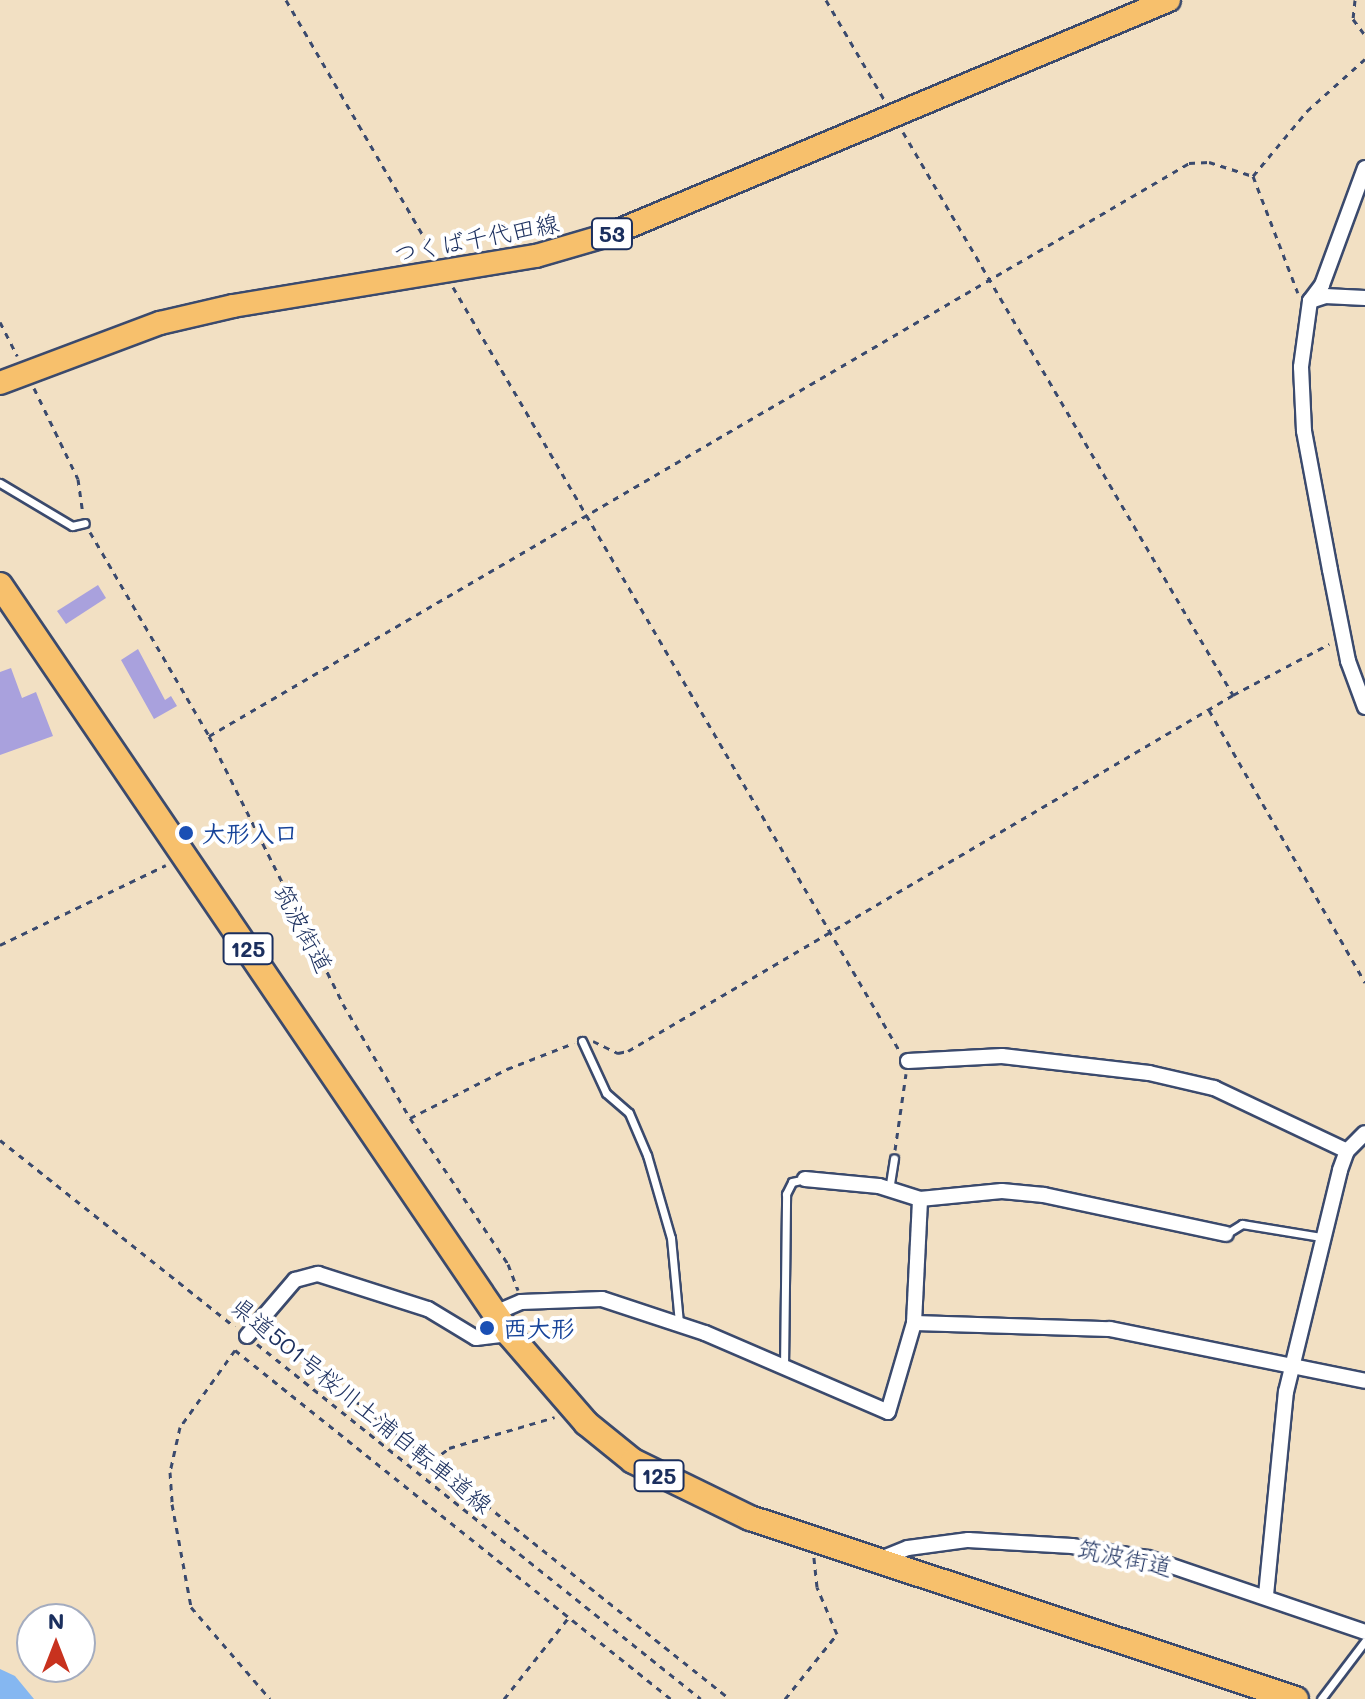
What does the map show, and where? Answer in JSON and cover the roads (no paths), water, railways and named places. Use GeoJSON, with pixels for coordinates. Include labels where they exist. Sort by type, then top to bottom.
{"type":"FeatureCollection","features":[{"type":"Feature","properties":{"kind":"highway","name":"125"},"geometry":{"type":"LineString","coordinates":[[0,585],[509,1334],[569,1406],[633,1461],[687,1491],[813,1539],[1296,1699]]}},
{"type":"Feature","properties":{"kind":"main road","name":"つくば千代田線"},"geometry":{"type":"LineString","coordinates":[[0,383],[160,323],[233,306],[446,274],[536,256],[611,234],[1169,0]]}},
{"type":"Feature","properties":{"kind":"street"},"geometry":{"type":"LineString","coordinates":[[1365,168],[1322,285],[1310,301],[1301,367],[1304,431],[1344,640],[1365,707]]}},
{"type":"Feature","properties":{"kind":"street"},"geometry":{"type":"LineString","coordinates":[[1310,301],[1325,296],[1365,298]]}},
{"type":"Feature","properties":{"kind":"street"},"geometry":{"type":"LineString","coordinates":[[908,1061],[1002,1056],[1149,1073],[1214,1088],[1347,1151]]}},
{"type":"Feature","properties":{"kind":"street"},"geometry":{"type":"LineString","coordinates":[[1266,1595],[1293,1367],[1321,1237],[1347,1151],[1365,1133]]}},
{"type":"Feature","properties":{"kind":"street"},"geometry":{"type":"LineString","coordinates":[[805,1179],[889,1190],[920,1199],[1002,1191],[1044,1195],[1226,1234]]}},
{"type":"Feature","properties":{"kind":"street"},"geometry":{"type":"LineString","coordinates":[[495,1313],[521,1302],[602,1299],[679,1323],[888,1412],[914,1323],[920,1199]]}},
{"type":"Feature","properties":{"kind":"street"},"geometry":{"type":"LineString","coordinates":[[247,1336],[295,1280],[318,1274],[428,1309],[476,1338],[509,1334]]}},
{"type":"Feature","properties":{"kind":"street"},"geometry":{"type":"LineString","coordinates":[[914,1323],[1110,1329],[1365,1381]]}},
{"type":"Feature","properties":{"kind":"street","name":"筑波街道"},"geometry":{"type":"LineString","coordinates":[[877,1560],[953,1542],[1023,1539],[1148,1558],[1266,1595],[1365,1632]]}},
{"type":"Feature","properties":{"kind":"lane"},"geometry":{"type":"LineString","coordinates":[[0,483],[72,526],[85,523]]}},
{"type":"Feature","properties":{"kind":"lane"},"geometry":{"type":"LineString","coordinates":[[582,1041],[606,1093],[629,1113],[647,1155],[671,1238],[679,1323]]}},
{"type":"Feature","properties":{"kind":"lane"},"geometry":{"type":"LineString","coordinates":[[889,1190],[894,1158]]}},
{"type":"Feature","properties":{"kind":"lane"},"geometry":{"type":"LineString","coordinates":[[784,1368],[786,1194],[792,1182],[805,1179]]}},
{"type":"Feature","properties":{"kind":"lane"},"geometry":{"type":"LineString","coordinates":[[1226,1234],[1242,1224],[1321,1237]]}},
{"type":"Feature","properties":{"kind":"lane"},"geometry":{"type":"LineString","coordinates":[[1321,1699],[1365,1641]]}},
{"type":"Feature","properties":{"kind":"water"},"geometry":{"type":"Polygon","coordinates":[[[0,1669],[15,1676],[16,1683],[21,1683],[34,1699],[0,1699],[0,1669]]]}},
{"type":"Feature","properties":{"kind":"place","name":"大形入口"},"geometry":{"type":"Point","coordinates":[186,833]}},
{"type":"Feature","properties":{"kind":"place","name":"西大形"},"geometry":{"type":"Point","coordinates":[487,1328]}}]}
